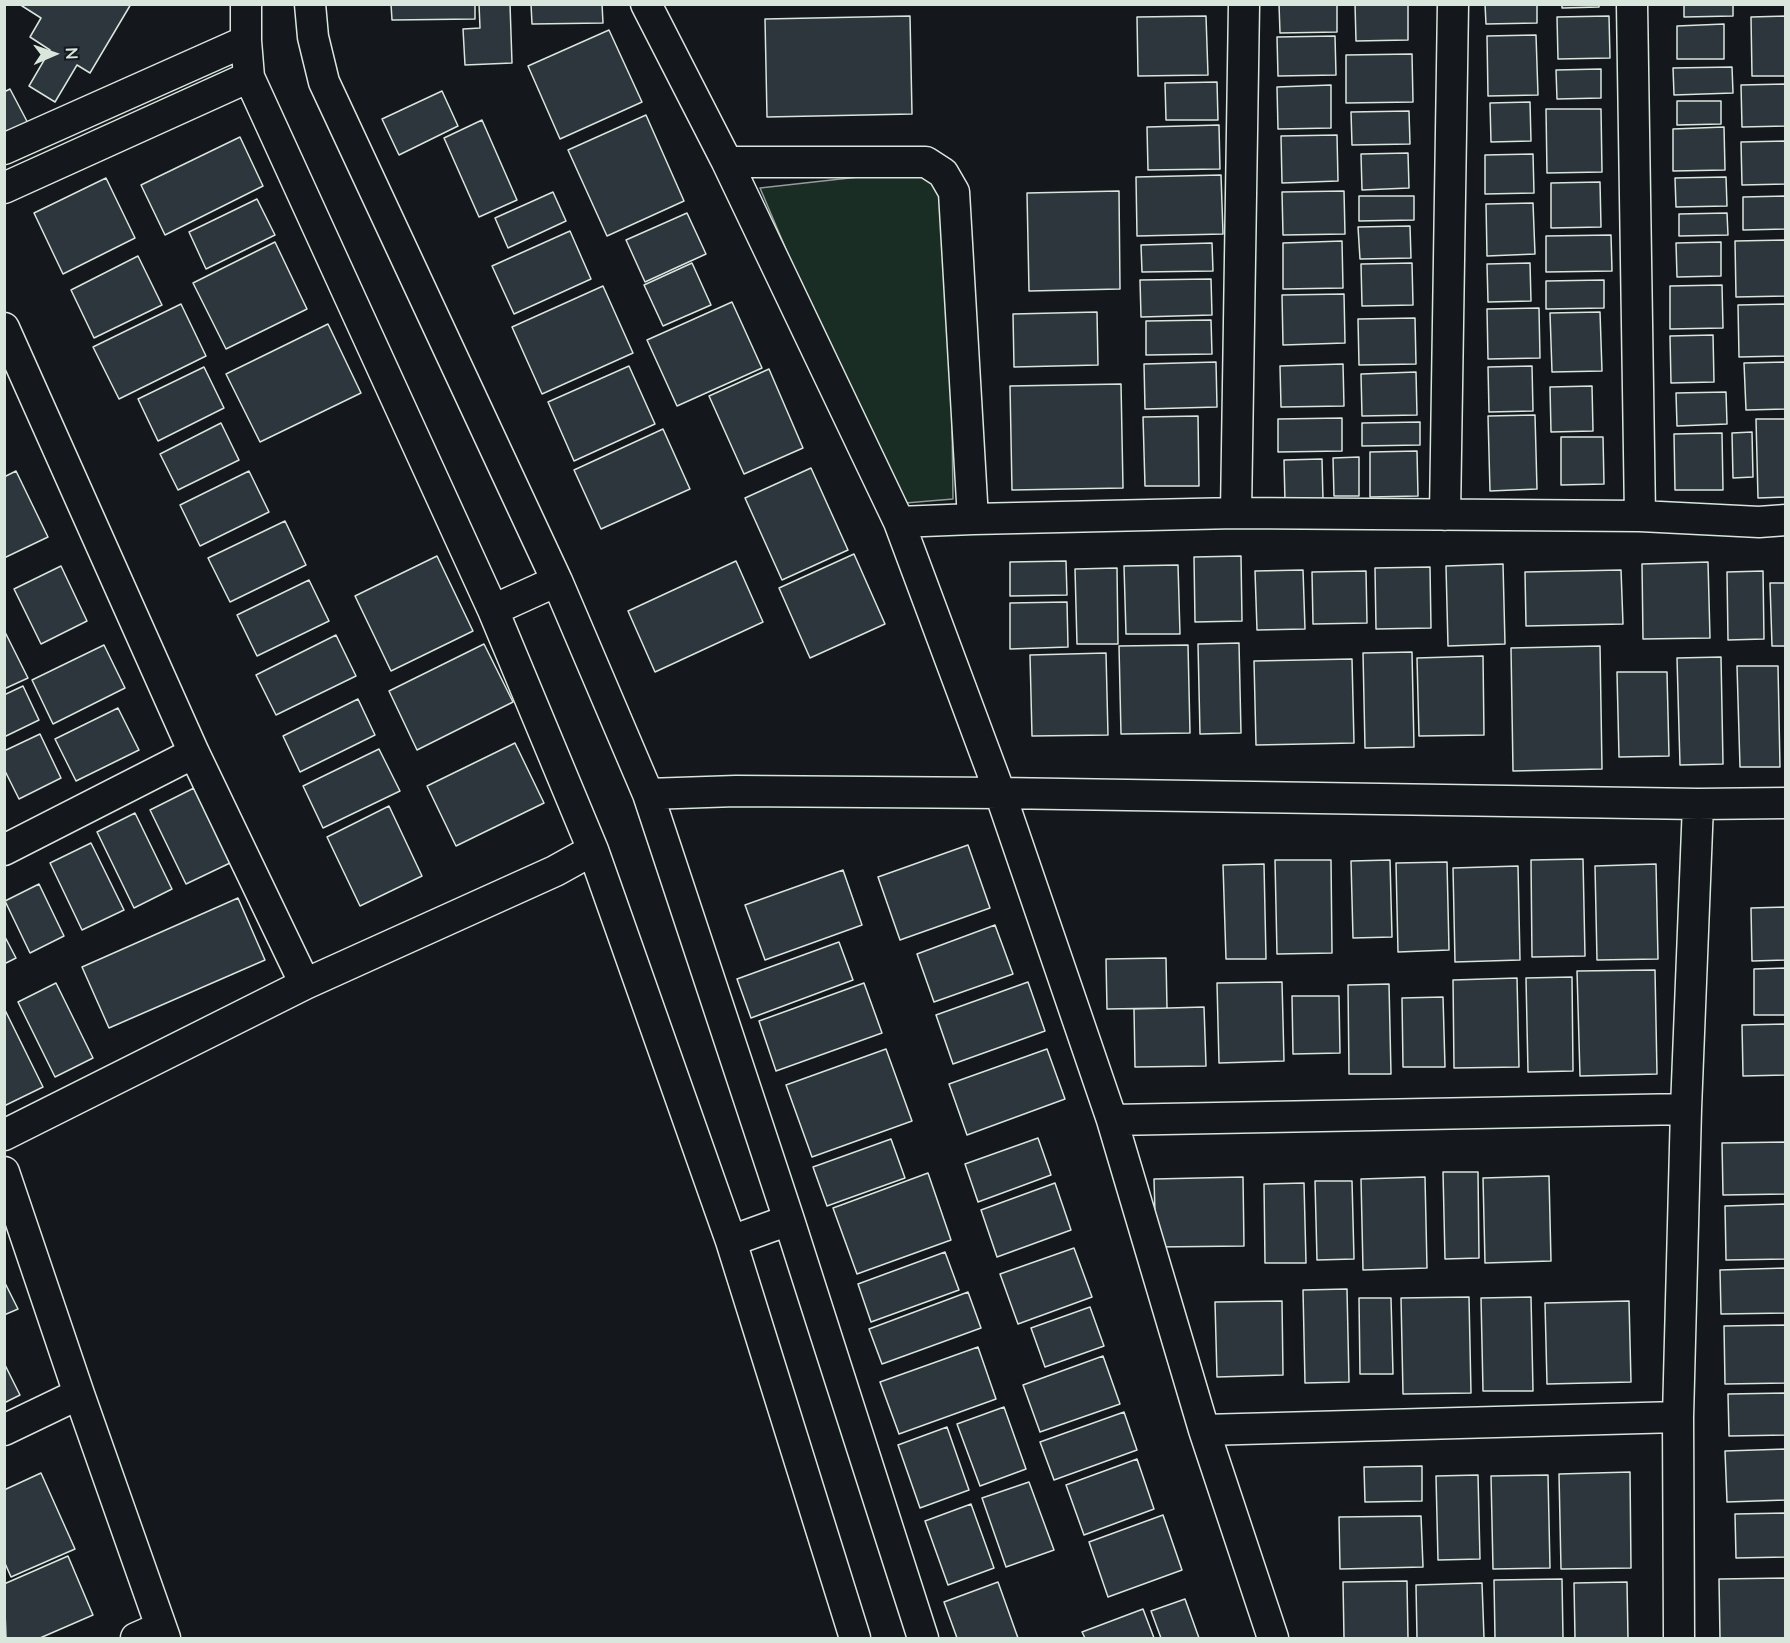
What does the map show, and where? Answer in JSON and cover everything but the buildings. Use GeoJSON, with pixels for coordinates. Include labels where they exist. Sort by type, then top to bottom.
{"type":"FeatureCollection","features":[{"type":"Feature","properties":{"kind":"street"},"geometry":{"type":"LineString","coordinates":[[246,4],[249,77],[493,610],[593,850],[731,1240],[855,1638]]}},
{"type":"Feature","properties":{"kind":"street"},"geometry":{"type":"LineString","coordinates":[[310,4],[313,37],[324,82],[557,580],[648,794],[789,1220],[923,1638]]}},
{"type":"Feature","properties":{"kind":"street"},"geometry":{"type":"LineString","coordinates":[[646,4],[727,162],[899,522],[1000,793],[1112,1120],[1204,1430],[1273,1638]]}},
{"type":"Feature","properties":{"kind":"street"},"geometry":{"type":"LineString","coordinates":[[1236,513],[1244,4]]}},
{"type":"Feature","properties":{"kind":"street"},"geometry":{"type":"LineString","coordinates":[[1445,515],[1453,4]]}},
{"type":"Feature","properties":{"kind":"street"},"geometry":{"type":"LineString","coordinates":[[1632,4],[1640,516]]}},
{"type":"Feature","properties":{"kind":"street"},"geometry":{"type":"LineString","coordinates":[[4,149],[246,41]]}},
{"type":"Feature","properties":{"kind":"street"},"geometry":{"type":"LineString","coordinates":[[4,188],[249,77]]}},
{"type":"Feature","properties":{"kind":"street"},"geometry":{"type":"LineString","coordinates":[[727,162],[926,162],[943,173],[954,192],[973,519]]}},
{"type":"Feature","properties":{"kind":"street"},"geometry":{"type":"LineString","coordinates":[[4,328],[194,753],[305,984]]}},
{"type":"Feature","properties":{"kind":"street"},"geometry":{"type":"LineString","coordinates":[[899,522],[1236,513],[1640,516],[1759,522],[1785,520]]}},
{"type":"Feature","properties":{"kind":"street"},"geometry":{"type":"LineString","coordinates":[[493,610],[557,580]]}},
{"type":"Feature","properties":{"kind":"street"},"geometry":{"type":"LineString","coordinates":[[7,843],[194,753]]}},
{"type":"Feature","properties":{"kind":"street"},"geometry":{"type":"LineString","coordinates":[[648,794],[736,791],[1000,793],[1698,804],[1785,803]]}},
{"type":"Feature","properties":{"kind":"street"},"geometry":{"type":"LineString","coordinates":[[1679,1638],[1678,1417],[1686,1109],[1698,804]]}},
{"type":"Feature","properties":{"kind":"street"},"geometry":{"type":"LineString","coordinates":[[4,1135],[305,984],[555,871],[593,850]]}},
{"type":"Feature","properties":{"kind":"street"},"geometry":{"type":"LineString","coordinates":[[1112,1120],[1686,1109]]}},
{"type":"Feature","properties":{"kind":"street"},"geometry":{"type":"LineString","coordinates":[[4,1172],[79,1394],[154,1634]]}},
{"type":"Feature","properties":{"kind":"street"},"geometry":{"type":"LineString","coordinates":[[731,1240],[789,1220]]}},
{"type":"Feature","properties":{"kind":"street"},"geometry":{"type":"LineString","coordinates":[[4,1430],[79,1394]]}},
{"type":"Feature","properties":{"kind":"street"},"geometry":{"type":"LineString","coordinates":[[1204,1430],[1678,1417]]}},
{"type":"Feature","properties":{"kind":"green space"},"geometry":{"type":"Polygon","coordinates":[[[921,170],[949,199],[953,499],[894,504],[760,188],[921,170]]]}}]}
